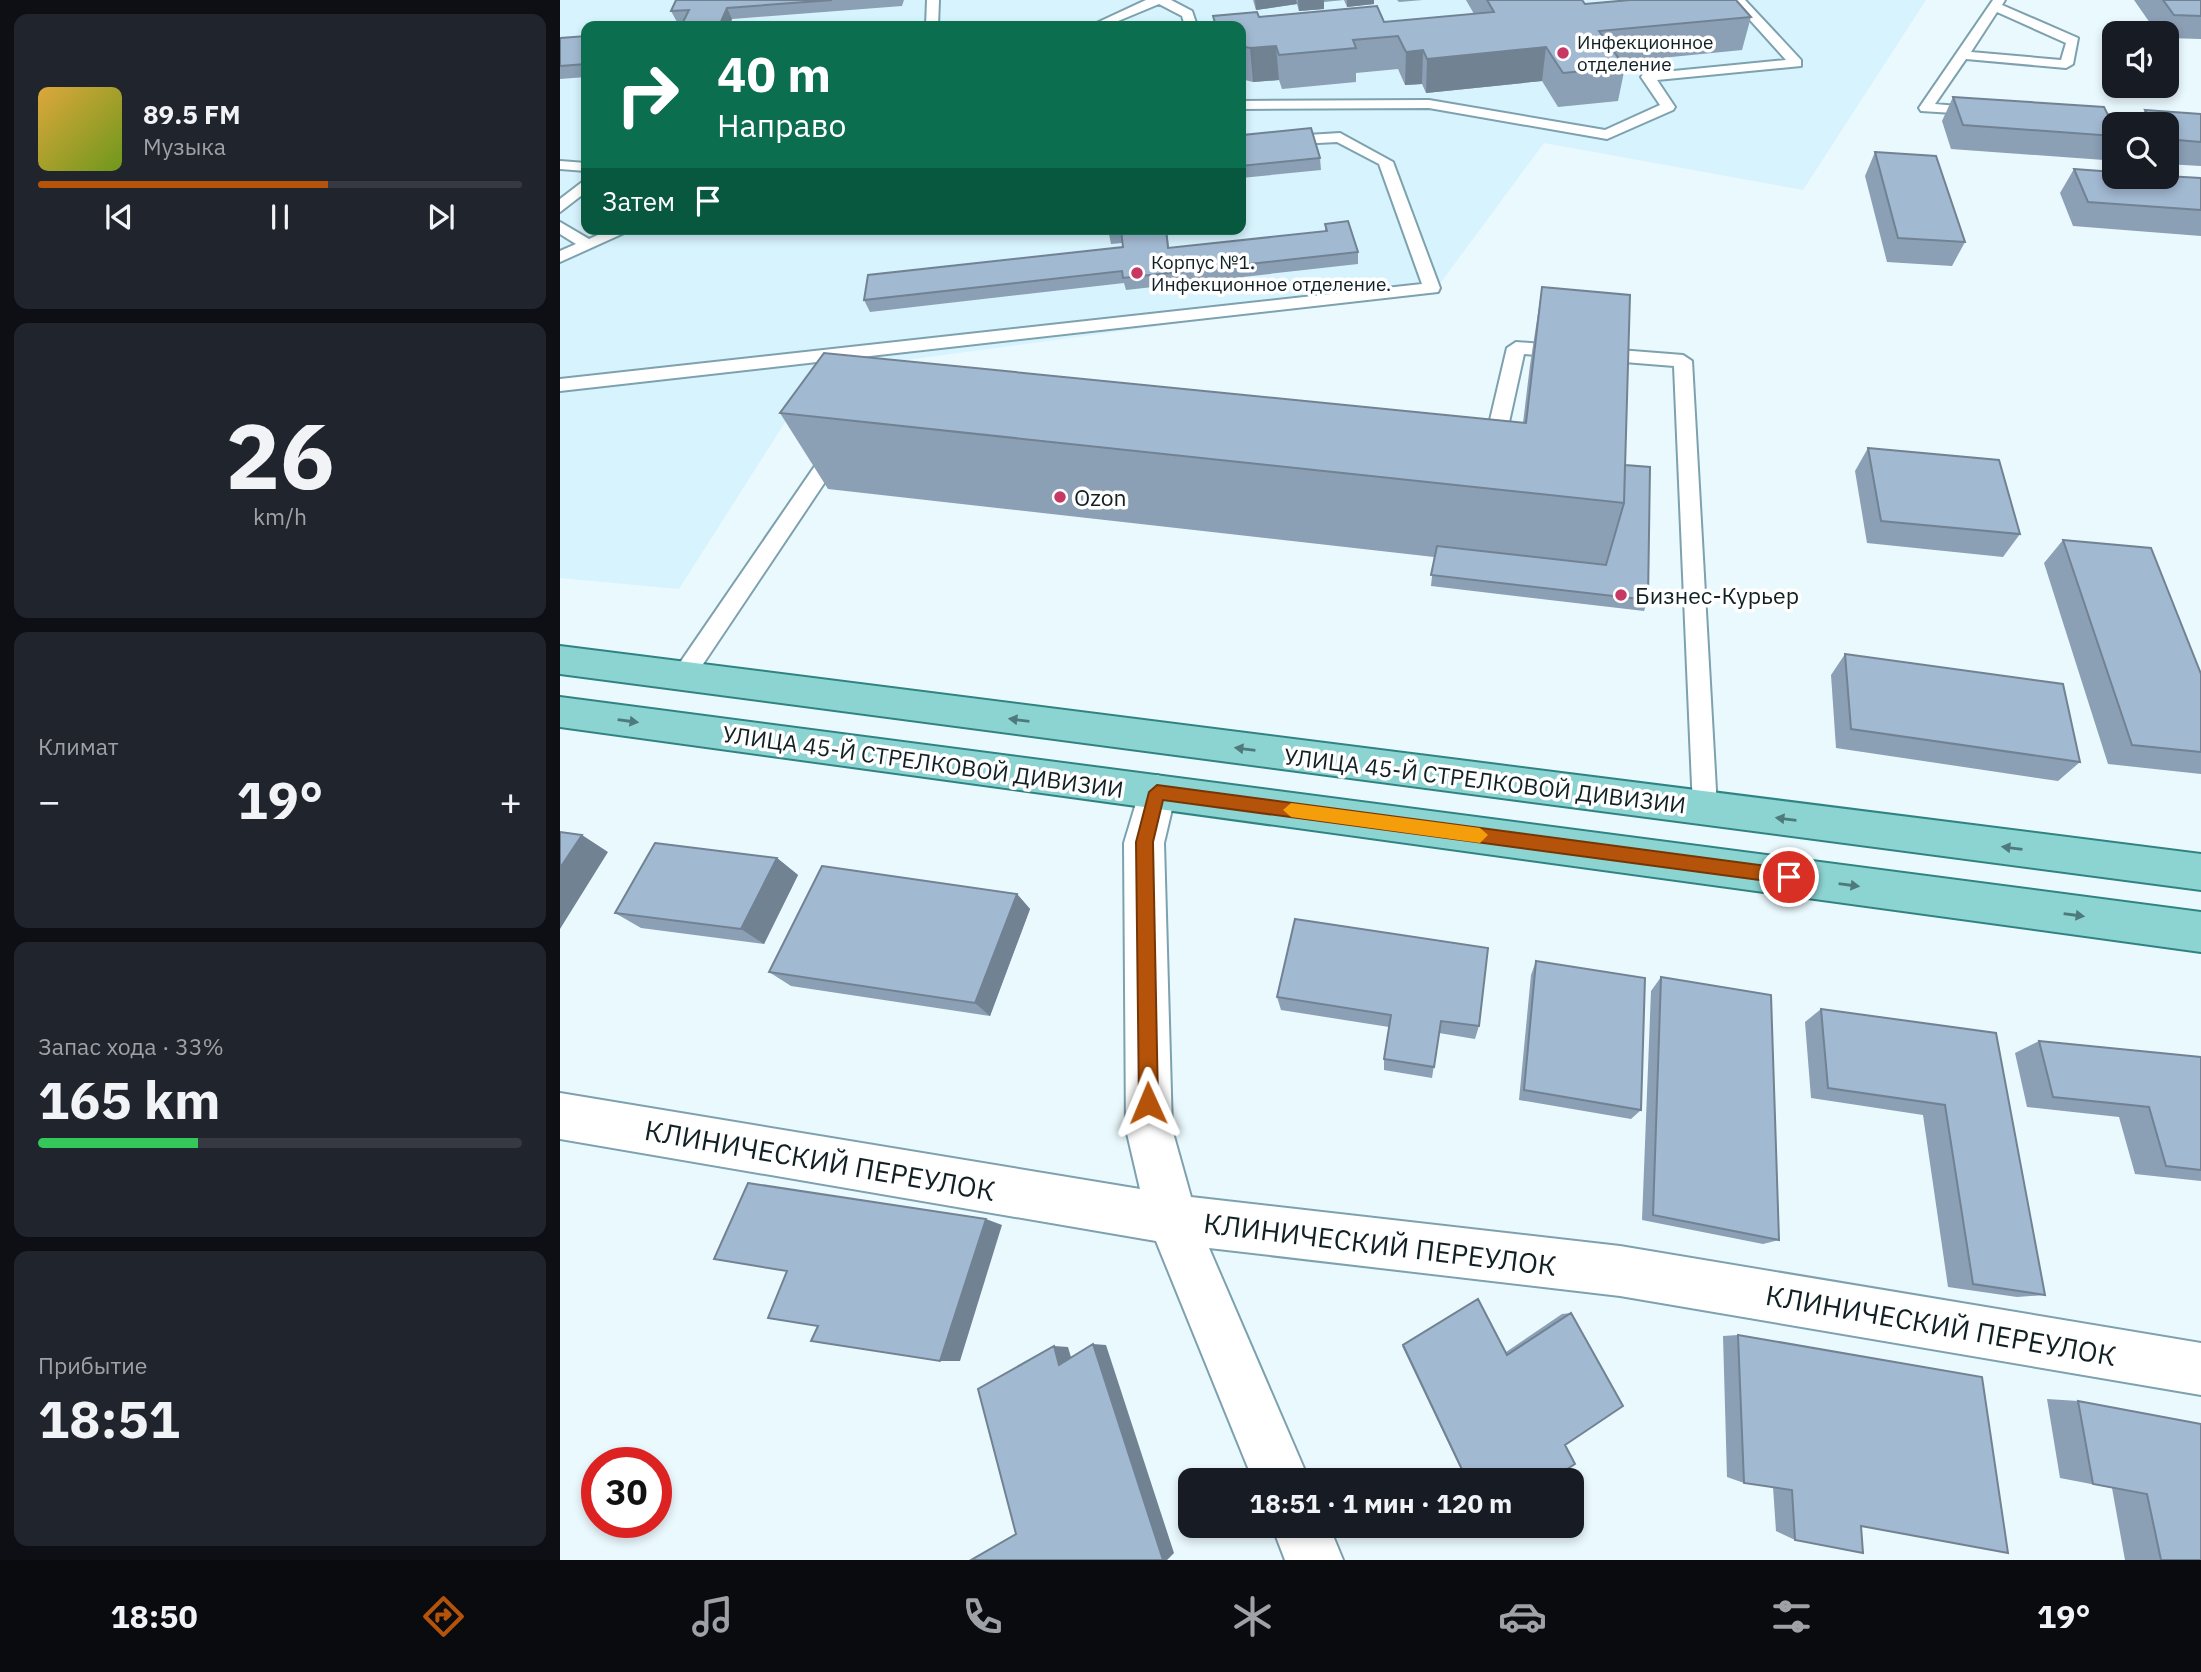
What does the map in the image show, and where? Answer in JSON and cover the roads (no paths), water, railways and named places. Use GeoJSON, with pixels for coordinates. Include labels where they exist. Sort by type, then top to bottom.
{"type":"FeatureCollection","features":[{"type":"Feature","properties":{"kind":"main road","name":"УЛИЦА 45-Й СТРЕЛКОВОЙ ДИВИЗИИ"},"geometry":{"type":"LineString","coordinates":[[560,660],[2201,872]]}},
{"type":"Feature","properties":{"kind":"main road","name":"УЛИЦА 45-Й СТРЕЛКОВОЙ ДИВИЗИИ"},"geometry":{"type":"LineString","coordinates":[[560,712],[2201,932]]}},
{"type":"Feature","properties":{"kind":"street"},"geometry":{"type":"LineString","coordinates":[[1157,792],[1144,842],[1149,1129],[1172,1219],[1276,1468]]}},
{"type":"Feature","properties":{"kind":"street","name":"КЛИНИЧЕСКИЙ ПЕРЕУЛОК"},"geometry":{"type":"LineString","coordinates":[[560,1116],[1172,1219],[1620,1271],[2201,1369]]}},
{"type":"Feature","properties":{"kind":"street"},"geometry":{"type":"LineString","coordinates":[[1305,1538],[1314,1560]]}},
{"type":"Feature","properties":{"kind":"lane"},"geometry":{"type":"LineString","coordinates":[[932,21],[933,0]]}},
{"type":"Feature","properties":{"kind":"lane"},"geometry":{"type":"LineString","coordinates":[[1108,21],[1159,0],[1188,14],[1190,21]]}},
{"type":"Feature","properties":{"kind":"lane"},"geometry":{"type":"LineString","coordinates":[[1962,55],[2066,64],[2073,41],[1997,3],[1926,108],[1995,112]]}},
{"type":"Feature","properties":{"kind":"lane"},"geometry":{"type":"LineString","coordinates":[[1246,105],[1429,104],[1607,135],[1668,107],[1648,77],[1797,63],[1739,6]]}},
{"type":"Feature","properties":{"kind":"lane"},"geometry":{"type":"LineString","coordinates":[[2063,117],[2201,125]]}},
{"type":"Feature","properties":{"kind":"lane"},"geometry":{"type":"LineString","coordinates":[[560,384],[1432,288],[1385,162],[1340,137],[1246,143]]}},
{"type":"Feature","properties":{"kind":"lane"},"geometry":{"type":"LineString","coordinates":[[560,165],[581,167]]}},
{"type":"Feature","properties":{"kind":"lane"},"geometry":{"type":"LineString","coordinates":[[560,207],[581,188]]}},
{"type":"Feature","properties":{"kind":"lane"},"geometry":{"type":"LineString","coordinates":[[560,227],[588,245]]}},
{"type":"Feature","properties":{"kind":"lane"},"geometry":{"type":"LineString","coordinates":[[560,257],[611,235]]}},
{"type":"Feature","properties":{"kind":"lane"},"geometry":{"type":"LineString","coordinates":[[1477,459],[1491,460],[1516,348],[1683,361],[1705,808]]}},
{"type":"Feature","properties":{"kind":"lane"},"geometry":{"type":"LineString","coordinates":[[682,676],[852,426]]}},
{"type":"Feature","properties":{"kind":"place","name":"Инфекционное отделение"},"geometry":{"type":"Point","coordinates":[1563,53]}},
{"type":"Feature","properties":{"kind":"place","name":"Корпус №1. Инфекционное отделение."},"geometry":{"type":"Point","coordinates":[1137,273]}},
{"type":"Feature","properties":{"kind":"place","name":"Ozon"},"geometry":{"type":"Point","coordinates":[1060,497]}},
{"type":"Feature","properties":{"kind":"place","name":"Бизнес-Курьер"},"geometry":{"type":"Point","coordinates":[1621,595]}}]}
